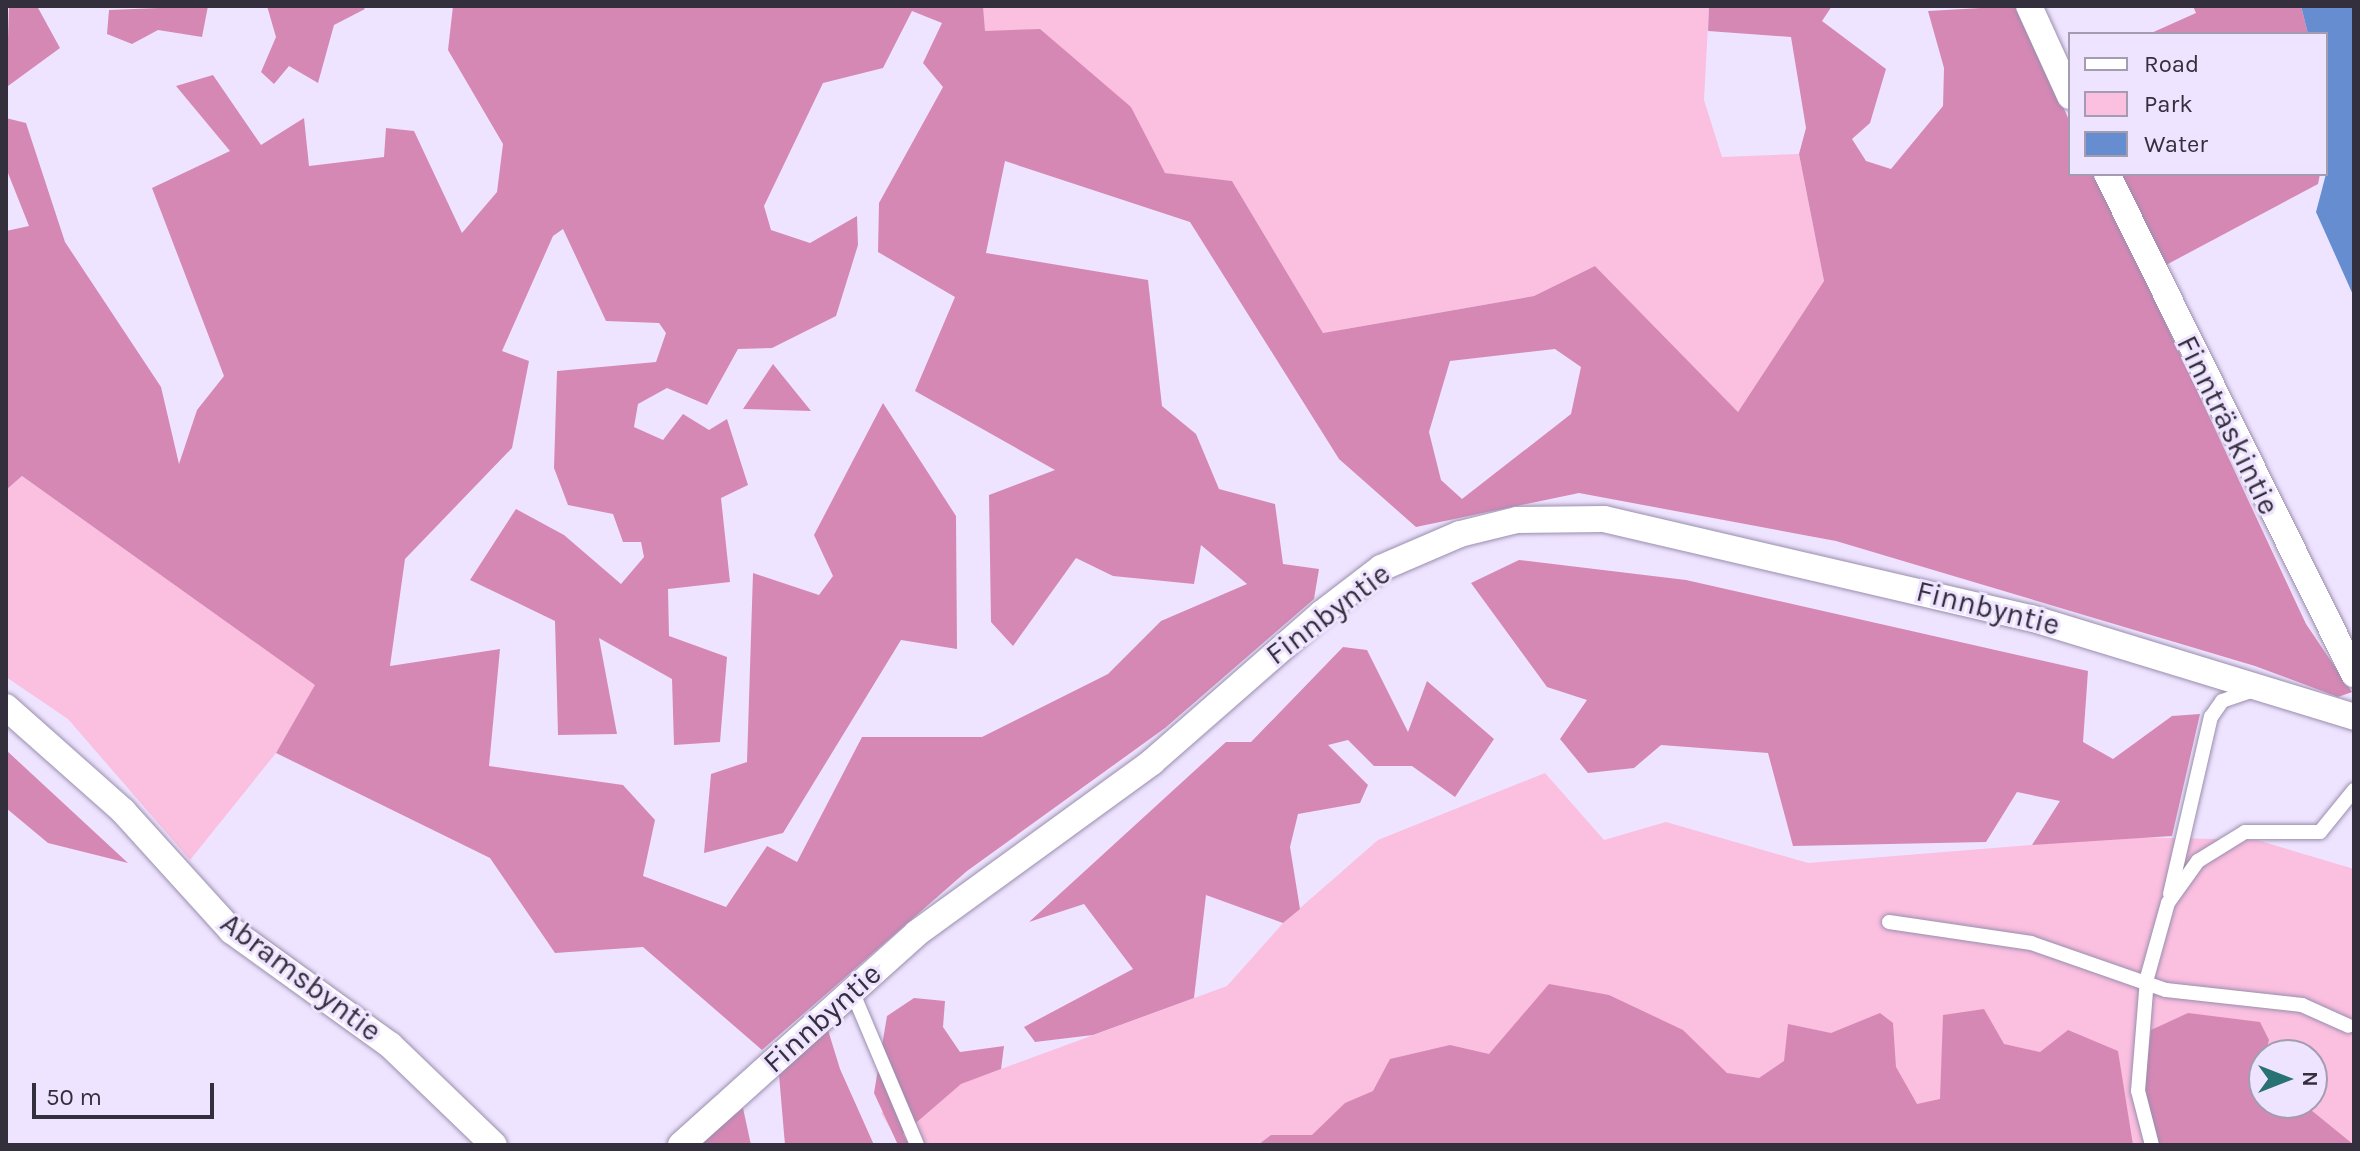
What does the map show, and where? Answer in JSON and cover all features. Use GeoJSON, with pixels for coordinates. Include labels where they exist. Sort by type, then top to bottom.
{"type":"FeatureCollection","features":[{"type":"Feature","properties":{"kind":"street"},"geometry":{"type":"LineString","coordinates":[[2029,6],[2068,92]]}},
{"type":"Feature","properties":{"kind":"street","name":"Finnträskintie"},"geometry":{"type":"LineString","coordinates":[[2108,176],[2354,674]]}},
{"type":"Feature","properties":{"kind":"street","name":"Finnbyntie"},"geometry":{"type":"LineString","coordinates":[[681,1145],[917,933],[1152,762],[1381,568],[1460,534],[1517,520],[1604,519],[1830,569],[2142,647],[2258,689],[2354,717]]}},
{"type":"Feature","properties":{"kind":"street","name":"Abramsbyntie"},"geometry":{"type":"LineString","coordinates":[[6,707],[123,811],[232,931],[390,1045],[494,1145]]}},
{"type":"Feature","properties":{"kind":"lane"},"geometry":{"type":"LineString","coordinates":[[2152,1145],[2138,1091],[2147,978],[2168,903],[2211,717],[2222,701],[2258,689]]}},
{"type":"Feature","properties":{"kind":"lane"},"geometry":{"type":"LineString","coordinates":[[2168,903],[2198,861],[2245,832],[2320,832],[2354,790]]}},
{"type":"Feature","properties":{"kind":"lane"},"geometry":{"type":"LineString","coordinates":[[1889,922],[2031,943],[2211,1001],[2302,1005],[2349,1026]]}},
{"type":"Feature","properties":{"kind":"lane"},"geometry":{"type":"LineString","coordinates":[[852,991],[917,1145]]}},
{"type":"Feature","properties":{"kind":"green space"},"geometry":{"type":"Polygon","coordinates":[[[983,6],[1709,6],[1704,100],[1722,157],[1799,154],[1824,281],[1738,412],[1595,266],[1534,296],[1323,333],[1232,181],[1164,173],[1131,107],[984,31],[983,6]]]}},
{"type":"Feature","properties":{"kind":"green space"},"geometry":{"type":"Polygon","coordinates":[[[22,476],[316,685],[276,753],[190,860],[68,719],[6,677],[6,490],[22,476]]]}},
{"type":"Feature","properties":{"kind":"green space"},"geometry":{"type":"Polygon","coordinates":[[[1545,773],[1604,840],[1666,822],[1808,863],[2129,837],[2257,840],[2354,869],[2354,1145],[900,1145],[881,1113],[1227,986],[1283,923],[1378,840],[1545,773]]]}},
{"type":"Feature","properties":{"kind":"shaded area"},"geometry":{"type":"Polygon","coordinates":[[[9,6],[37,6],[60,48],[8,86],[6,102],[9,6]]]}},
{"type":"Feature","properties":{"kind":"shaded area"},"geometry":{"type":"Polygon","coordinates":[[[208,6],[202,37],[158,30],[132,44],[107,34],[109,10],[208,6]]]}},
{"type":"Feature","properties":{"kind":"shaded area"},"geometry":{"type":"Polygon","coordinates":[[[267,6],[362,6],[365,9],[334,25],[318,83],[289,66],[274,84],[261,72],[276,37],[267,6]]]}},
{"type":"Feature","properties":{"kind":"shaded area"},"geometry":{"type":"Polygon","coordinates":[[[453,6],[983,6],[985,31],[1040,29],[1131,107],[1165,173],[1232,181],[1323,333],[1534,296],[1595,266],[1738,412],[1824,281],[1799,154],[1806,128],[1791,37],[1708,31],[1709,6],[1832,6],[1822,21],[1886,69],[1870,123],[1852,139],[1866,161],[1891,169],[1943,106],[1944,68],[1928,11],[2017,6],[2068,118],[2068,176],[2097,176],[2306,624],[2352,692],[2338,697],[2255,666],[1836,541],[1579,493],[1416,527],[1339,459],[1190,222],[1005,161],[986,253],[1148,280],[1162,406],[1196,434],[1219,489],[1275,504],[1283,564],[1319,569],[1314,599],[1165,728],[967,871],[762,1050],[643,947],[555,953],[490,858],[276,753],[315,685],[22,476],[6,490],[6,231],[29,226],[6,168],[6,118],[26,123],[65,242],[161,387],[179,464],[197,410],[224,376],[152,188],[230,151],[176,86],[213,75],[261,145],[304,118],[309,166],[384,157],[386,128],[414,131],[462,233],[497,192],[503,144],[448,50],[453,6]],[[912,11],[883,68],[823,83],[764,206],[771,230],[810,243],[857,216],[858,245],[836,316],[772,348],[738,349],[707,405],[667,388],[638,404],[634,427],[663,440],[683,414],[709,430],[727,419],[748,485],[721,498],[730,582],[668,589],[669,636],[727,657],[720,742],[674,745],[672,679],[599,638],[617,734],[558,735],[555,621],[470,580],[516,509],[564,535],[621,584],[644,557],[641,542],[623,542],[613,514],[568,505],[554,468],[557,371],[656,362],[666,333],[659,323],[606,321],[563,229],[553,236],[502,351],[529,361],[512,448],[405,559],[390,666],[500,649],[489,766],[623,785],[655,820],[643,876],[726,907],[767,846],[797,862],[862,737],[982,737],[1108,674],[1161,621],[1247,584],[1201,545],[1194,584],[1113,576],[1076,558],[1013,646],[991,622],[989,495],[1055,470],[915,391],[955,297],[878,252],[879,203],[943,87],[923,63],[942,23],[912,11]],[[1555,349],[1450,361],[1429,432],[1441,480],[1462,499],[1571,414],[1581,367],[1555,349]]]}},
{"type":"Feature","properties":{"kind":"shaded area"},"geometry":{"type":"Polygon","coordinates":[[[2193,6],[2301,6],[2308,32],[2153,32],[2196,13],[2193,6]]]}},
{"type":"Feature","properties":{"kind":"shaded area"},"geometry":{"type":"Polygon","coordinates":[[[2121,176],[2320,176],[2318,184],[2166,265],[2121,176]]]}},
{"type":"Feature","properties":{"kind":"shaded area"},"geometry":{"type":"Polygon","coordinates":[[[773,364],[811,411],[743,409],[773,364]]]}},
{"type":"Feature","properties":{"kind":"shaded area"},"geometry":{"type":"Polygon","coordinates":[[[883,403],[956,516],[957,649],[901,640],[783,833],[704,853],[711,774],[747,762],[753,573],[819,595],[833,576],[814,535],[883,403]]]}},
{"type":"Feature","properties":{"kind":"shaded area"},"geometry":{"type":"Polygon","coordinates":[[[1519,560],[1686,580],[2088,671],[2083,742],[2113,759],[2172,716],[2200,714],[2172,836],[2032,845],[2060,801],[2017,792],[1986,842],[1793,846],[1768,753],[1661,745],[1634,768],[1588,773],[1560,739],[1587,700],[1547,687],[1471,583],[1519,560]]]}},
{"type":"Feature","properties":{"kind":"shaded area"},"geometry":{"type":"Polygon","coordinates":[[[1343,647],[1367,650],[1408,732],[1427,681],[1494,739],[1455,797],[1412,766],[1374,766],[1348,740],[1328,745],[1368,785],[1360,803],[1298,814],[1290,847],[1300,909],[1283,923],[1206,895],[1194,998],[1093,1035],[1035,1042],[1024,1027],[1133,969],[1084,904],[1029,922],[1226,742],[1251,742],[1343,647]]]}},
{"type":"Feature","properties":{"kind":"shaded area"},"geometry":{"type":"Polygon","coordinates":[[[6,750],[128,863],[48,843],[6,808],[6,750]]]}},
{"type":"Feature","properties":{"kind":"shaded area"},"geometry":{"type":"Polygon","coordinates":[[[1549,984],[1609,995],[1683,1030],[1727,1073],[1759,1078],[1784,1061],[1788,1024],[1831,1033],[1880,1013],[1893,1023],[1896,1067],[1917,1104],[1940,1099],[1943,1015],[1984,1009],[2004,1044],[2040,1052],[2068,1030],[2118,1051],[2133,1145],[1258,1145],[1271,1135],[1312,1135],[1345,1103],[1373,1091],[1390,1059],[1450,1045],[1489,1054],[1549,984]]]}},
{"type":"Feature","properties":{"kind":"shaded area"},"geometry":{"type":"Polygon","coordinates":[[[914,998],[945,1001],[943,1027],[960,1052],[1004,1046],[1001,1069],[961,1084],[903,1134],[909,1145],[898,1145],[874,1093],[887,1016],[914,998]]]}},
{"type":"Feature","properties":{"kind":"shaded area"},"geometry":{"type":"Polygon","coordinates":[[[2188,1013],[2260,1022],[2268,1039],[2248,1039],[2248,1119],[2322,1119],[2354,1145],[2158,1145],[2144,1089],[2151,1030],[2188,1013]]]}},
{"type":"Feature","properties":{"kind":"shaded area"},"geometry":{"type":"Polygon","coordinates":[[[828,1030],[840,1069],[874,1145],[785,1145],[779,1075],[828,1030]]]}},
{"type":"Feature","properties":{"kind":"shaded area"},"geometry":{"type":"Polygon","coordinates":[[[743,1108],[751,1145],[699,1145],[743,1108]]]}},
{"type":"Feature","properties":{"kind":"water"},"geometry":{"type":"Polygon","coordinates":[[[2301,6],[2354,6],[2354,297],[2316,212],[2328,176],[2328,32],[2308,32],[2301,6]]]}}]}
